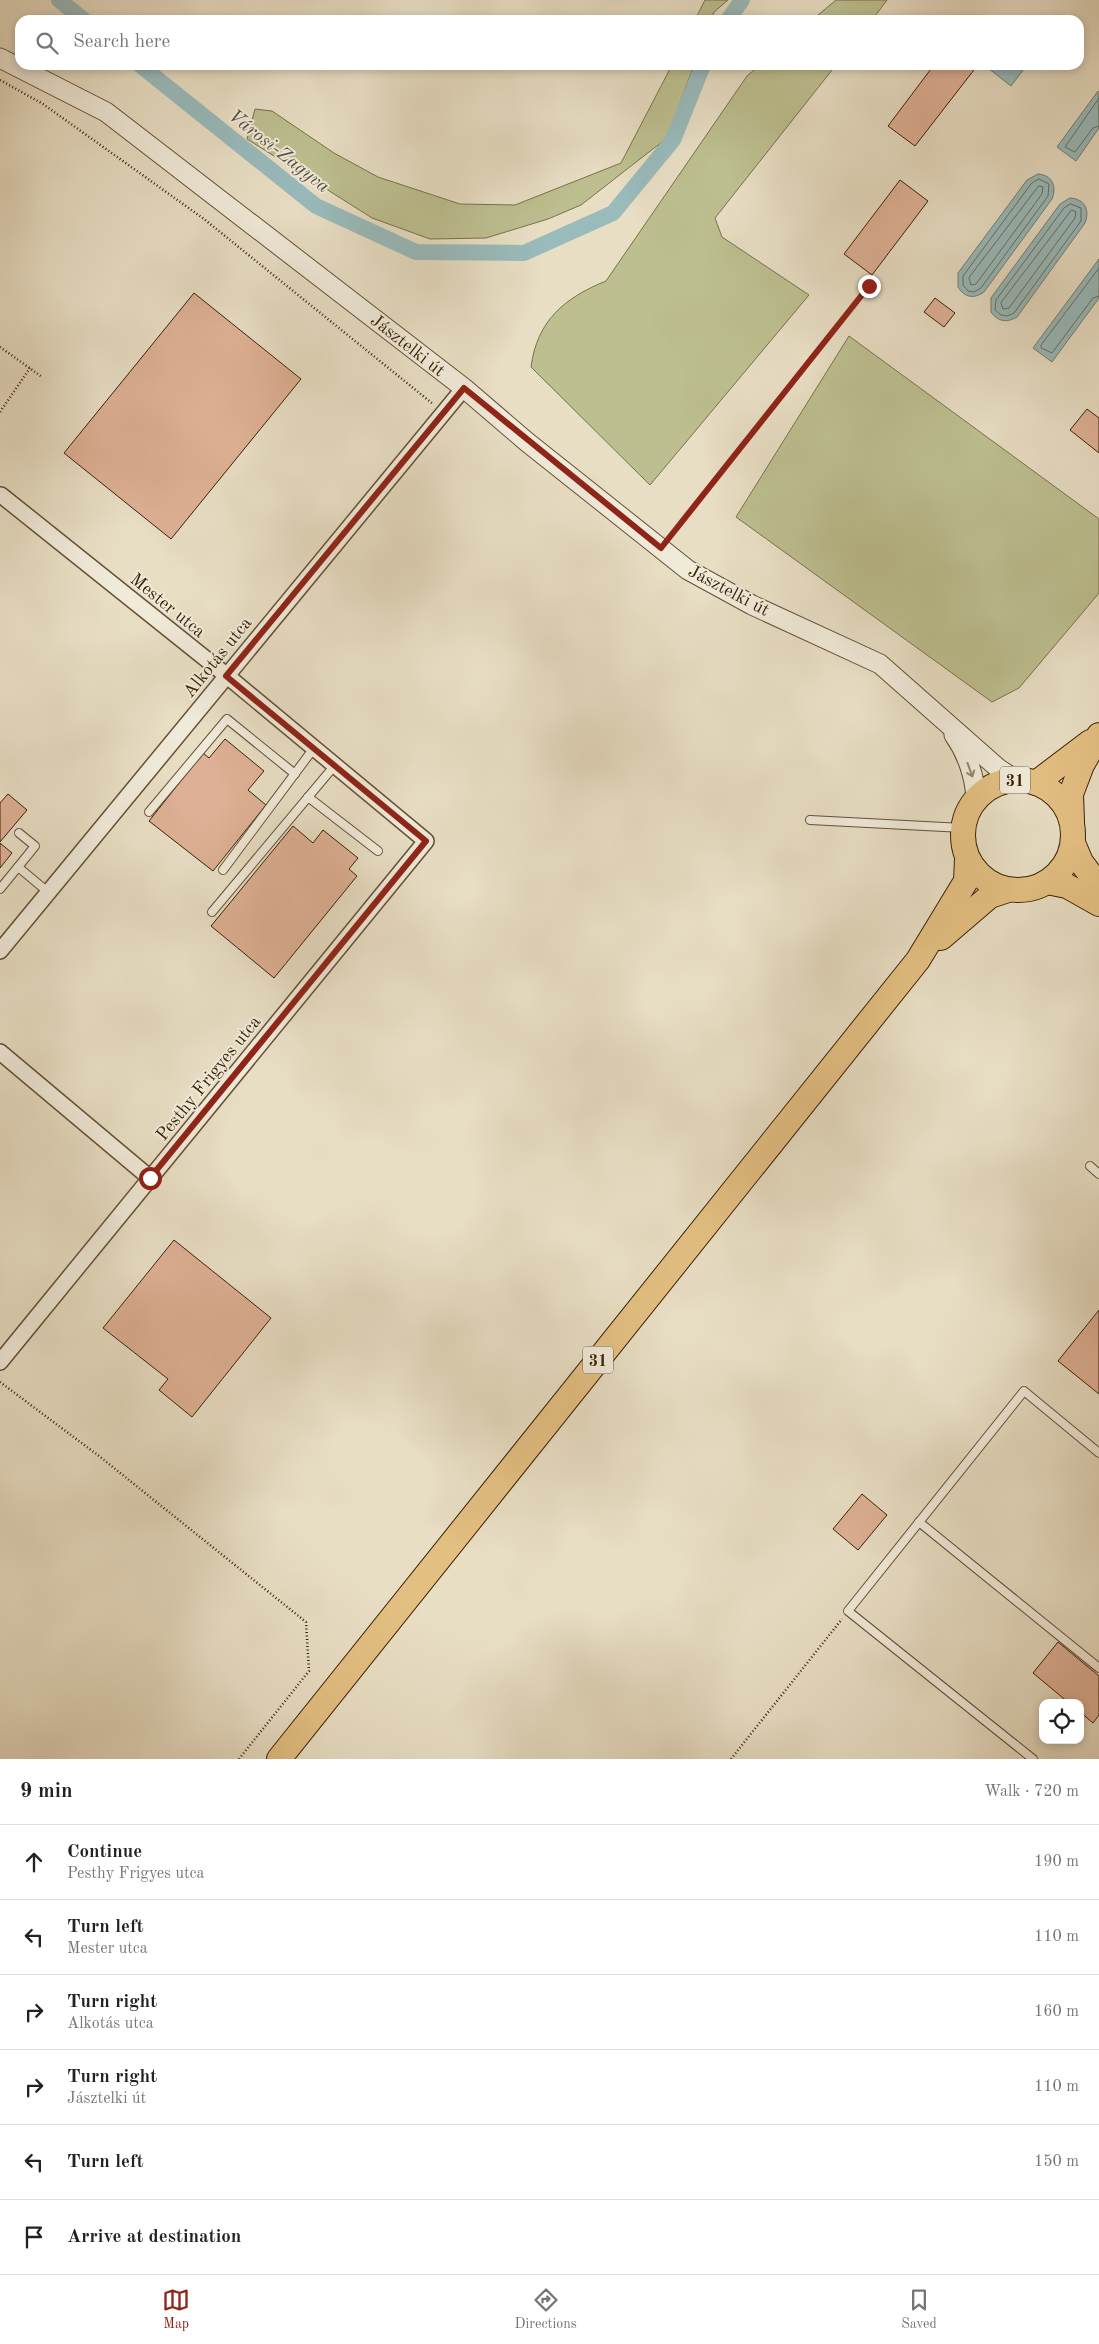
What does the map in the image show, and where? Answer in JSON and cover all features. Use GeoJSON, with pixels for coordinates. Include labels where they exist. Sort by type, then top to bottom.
{"type":"FeatureCollection","features":[{"type":"Feature","properties":{"kind":"main road","name":"31"},"geometry":{"type":"LineString","coordinates":[[1026,781],[1099,735]]}},
{"type":"Feature","properties":{"kind":"main road","name":"31"},"geometry":{"type":"LineString","coordinates":[[918,960],[957,923],[990,896],[1008,890],[1035,888],[1060,872],[1068,858],[1073,834],[1071,794],[1082,765],[1099,735]]}},
{"type":"Feature","properties":{"kind":"main road","name":"31"},"geometry":{"type":"LineString","coordinates":[[1008,890],[991,884],[977,873],[968,858],[963,844],[963,828],[967,813],[976,798],[1002,782],[1026,781],[1049,790],[1060,799],[1068,811],[1073,834]]}},
{"type":"Feature","properties":{"kind":"main road"},"geometry":{"type":"LineString","coordinates":[[1073,834],[1081,862],[1099,886]]}},
{"type":"Feature","properties":{"kind":"main road","name":"31"},"geometry":{"type":"LineString","coordinates":[[279,1759],[918,960],[966,882],[968,858]]}},
{"type":"Feature","properties":{"kind":"main road"},"geometry":{"type":"LineString","coordinates":[[1047,882],[1067,886],[1099,904]]}},
{"type":"Feature","properties":{"kind":"street","name":"Jásztelki út"},"geometry":{"type":"LineString","coordinates":[[0,58],[15,66]]}},
{"type":"Feature","properties":{"kind":"street","name":"Jásztelki út"},"geometry":{"type":"LineString","coordinates":[[24,70],[106,112],[464,388],[535,448],[688,570],[752,605],[880,664],[939,714],[999,769],[1026,781]]}},
{"type":"Feature","properties":{"kind":"street","name":"Alkotás utca"},"geometry":{"type":"LineString","coordinates":[[1,947],[464,388]]}},
{"type":"Feature","properties":{"kind":"street","name":"Mester utca"},"geometry":{"type":"LineString","coordinates":[[1,494],[426,841]]}},
{"type":"Feature","properties":{"kind":"street","name":"Jásztelki út"},"geometry":{"type":"LineString","coordinates":[[939,714],[962,746],[976,784],[976,798]]}},
{"type":"Feature","properties":{"kind":"street","name":"Pesthy Frigyes utca"},"geometry":{"type":"LineString","coordinates":[[0,1362],[426,841]]}},
{"type":"Feature","properties":{"kind":"street"},"geometry":{"type":"LineString","coordinates":[[0,1052],[150,1178]]}},
{"type":"Feature","properties":{"kind":"lane"},"geometry":{"type":"LineString","coordinates":[[149,812],[227,720],[295,774]]}},
{"type":"Feature","properties":{"kind":"lane"},"geometry":{"type":"LineString","coordinates":[[223,870],[314,748]]}},
{"type":"Feature","properties":{"kind":"lane"},"geometry":{"type":"LineString","coordinates":[[212,912],[335,765]]}},
{"type":"Feature","properties":{"kind":"lane"},"geometry":{"type":"LineString","coordinates":[[308,797],[378,850]]}},
{"type":"Feature","properties":{"kind":"lane"},"geometry":{"type":"LineString","coordinates":[[810,820],[963,828]]}},
{"type":"Feature","properties":{"kind":"lane"},"geometry":{"type":"LineString","coordinates":[[0,890],[35,846],[20,833]]}},
{"type":"Feature","properties":{"kind":"lane"},"geometry":{"type":"LineString","coordinates":[[18,867],[48,892]]}},
{"type":"Feature","properties":{"kind":"lane"},"geometry":{"type":"LineString","coordinates":[[1090,1166],[1099,1174]]}},
{"type":"Feature","properties":{"kind":"lane"},"geometry":{"type":"LineString","coordinates":[[1033,1759],[848,1611],[1024,1391],[1099,1453]]}},
{"type":"Feature","properties":{"kind":"lane"},"geometry":{"type":"LineString","coordinates":[[919,1522],[1099,1668]]}},
{"type":"Feature","properties":{"kind":"path"},"geometry":{"type":"LineString","coordinates":[[0,80],[43,104],[204,219],[437,407],[446,409]]}},
{"type":"Feature","properties":{"kind":"path"},"geometry":{"type":"LineString","coordinates":[[661,548],[869,286]]}},
{"type":"Feature","properties":{"kind":"path"},"geometry":{"type":"LineString","coordinates":[[0,347],[42,377]]}},
{"type":"Feature","properties":{"kind":"path"},"geometry":{"type":"LineString","coordinates":[[0,412],[30,368]]}},
{"type":"Feature","properties":{"kind":"path"},"geometry":{"type":"LineString","coordinates":[[0,1382],[99,1456],[306,1622],[309,1671],[238,1759]]}},
{"type":"Feature","properties":{"kind":"path"},"geometry":{"type":"LineString","coordinates":[[731,1759],[848,1611]]}},
{"type":"Feature","properties":{"kind":"green space"},"geometry":{"type":"Polygon","coordinates":[[[705,0],[728,0],[713,15],[698,15],[705,0]]]}},
{"type":"Feature","properties":{"kind":"green space"},"geometry":{"type":"Polygon","coordinates":[[[836,0],[887,0],[876,15],[818,15],[836,0]]]}},
{"type":"Feature","properties":{"kind":"green space"},"geometry":{"type":"Polygon","coordinates":[[[669,70],[692,70],[667,138],[581,205],[548,219],[486,238],[430,239],[372,218],[247,139],[255,109],[272,111],[334,153],[378,177],[460,204],[515,205],[621,163],[669,70]]]}},
{"type":"Feature","properties":{"kind":"green space"},"geometry":{"type":"Polygon","coordinates":[[[754,70],[832,70],[715,218],[722,237],[809,295],[650,485],[531,367],[534,351],[546,324],[555,313],[577,295],[606,281],[747,76],[754,70]]]}},
{"type":"Feature","properties":{"kind":"green space"},"geometry":{"type":"Polygon","coordinates":[[[849,336],[1099,519],[1099,593],[1019,688],[992,702],[736,517],[849,336]]]}},
{"type":"Feature","properties":{"kind":"water"},"geometry":{"type":"Polygon","coordinates":[[[991,70],[1023,70],[1011,86],[991,70]]]}},
{"type":"Feature","properties":{"kind":"water"},"geometry":{"type":"Polygon","coordinates":[[[1098,91],[1099,128],[1076,161],[1057,147],[1098,91]]]}},
{"type":"Feature","properties":{"kind":"water"},"geometry":{"type":"Polygon","coordinates":[[[1038,174],[1047,177],[1052,182],[1054,190],[1052,199],[984,292],[977,296],[967,295],[958,287],[958,273],[1027,180],[1038,174]]]}},
{"type":"Feature","properties":{"kind":"water"},"geometry":{"type":"Polygon","coordinates":[[[1070,198],[1079,200],[1085,206],[1087,214],[1085,223],[1017,317],[1006,321],[1000,320],[991,312],[991,298],[1060,204],[1070,198]]]}},
{"type":"Feature","properties":{"kind":"water"},"geometry":{"type":"Polygon","coordinates":[[[1099,259],[1099,298],[1052,362],[1033,348],[1099,259]]]}},
{"type":"Feature","properties":{"kind":"building"},"geometry":{"type":"Polygon","coordinates":[[[930,70],[974,70],[915,146],[888,126],[930,70]]]}},
{"type":"Feature","properties":{"kind":"building"},"geometry":{"type":"Polygon","coordinates":[[[900,180],[928,201],[872,275],[844,254],[900,180]]]}},
{"type":"Feature","properties":{"kind":"building"},"geometry":{"type":"Polygon","coordinates":[[[194,293],[301,379],[171,539],[64,453],[194,293]]]}},
{"type":"Feature","properties":{"kind":"building"},"geometry":{"type":"Polygon","coordinates":[[[935,298],[955,313],[944,327],[924,312],[935,298]]]}},
{"type":"Feature","properties":{"kind":"building"},"geometry":{"type":"Polygon","coordinates":[[[1087,409],[1099,418],[1099,453],[1070,430],[1087,409]]]}},
{"type":"Feature","properties":{"kind":"building"},"geometry":{"type":"Polygon","coordinates":[[[225,739],[264,771],[248,790],[266,805],[213,871],[149,821],[203,753],[209,758],[225,739]]]}},
{"type":"Feature","properties":{"kind":"building"},"geometry":{"type":"Polygon","coordinates":[[[8,794],[27,810],[0,842],[0,803],[8,794]]]}},
{"type":"Feature","properties":{"kind":"building"},"geometry":{"type":"Polygon","coordinates":[[[293,826],[313,843],[323,830],[358,858],[349,869],[357,876],[274,978],[211,926],[293,826]]]}},
{"type":"Feature","properties":{"kind":"building"},"geometry":{"type":"Polygon","coordinates":[[[0,843],[12,853],[0,868],[0,843]]]}},
{"type":"Feature","properties":{"kind":"building"},"geometry":{"type":"Polygon","coordinates":[[[174,1240],[271,1318],[192,1417],[159,1390],[168,1379],[103,1328],[174,1240]]]}},
{"type":"Feature","properties":{"kind":"building"},"geometry":{"type":"Polygon","coordinates":[[[1099,1310],[1099,1394],[1058,1361],[1099,1310]]]}},
{"type":"Feature","properties":{"kind":"building"},"geometry":{"type":"Polygon","coordinates":[[[862,1494],[887,1515],[858,1550],[833,1529],[862,1494]]]}},
{"type":"Feature","properties":{"kind":"building"},"geometry":{"type":"Polygon","coordinates":[[[1058,1642],[1099,1676],[1099,1715],[1093,1723],[1084,1715],[1084,1699],[1064,1699],[1033,1673],[1058,1642]]]}},
{"type":"Feature","properties":{"kind":"waterway","name":"Városi-Zagyva"},"geometry":{"type":"LineString","coordinates":[[59,0],[78,15]]}},
{"type":"Feature","properties":{"kind":"waterway","name":"Városi-Zagyva"},"geometry":{"type":"LineString","coordinates":[[732,15],[742,0]]}},
{"type":"Feature","properties":{"kind":"waterway","name":"Városi-Zagyva"},"geometry":{"type":"LineString","coordinates":[[146,70],[316,206],[416,252],[524,253],[613,213],[673,140],[701,70]]}},
{"type":"Feature","properties":{"kind":"route"},"geometry":{"type":"LineString","coordinates":[[150,1178],[426,841],[226,676],[464,388],[527,442],[661,548],[869,286]]}}]}
